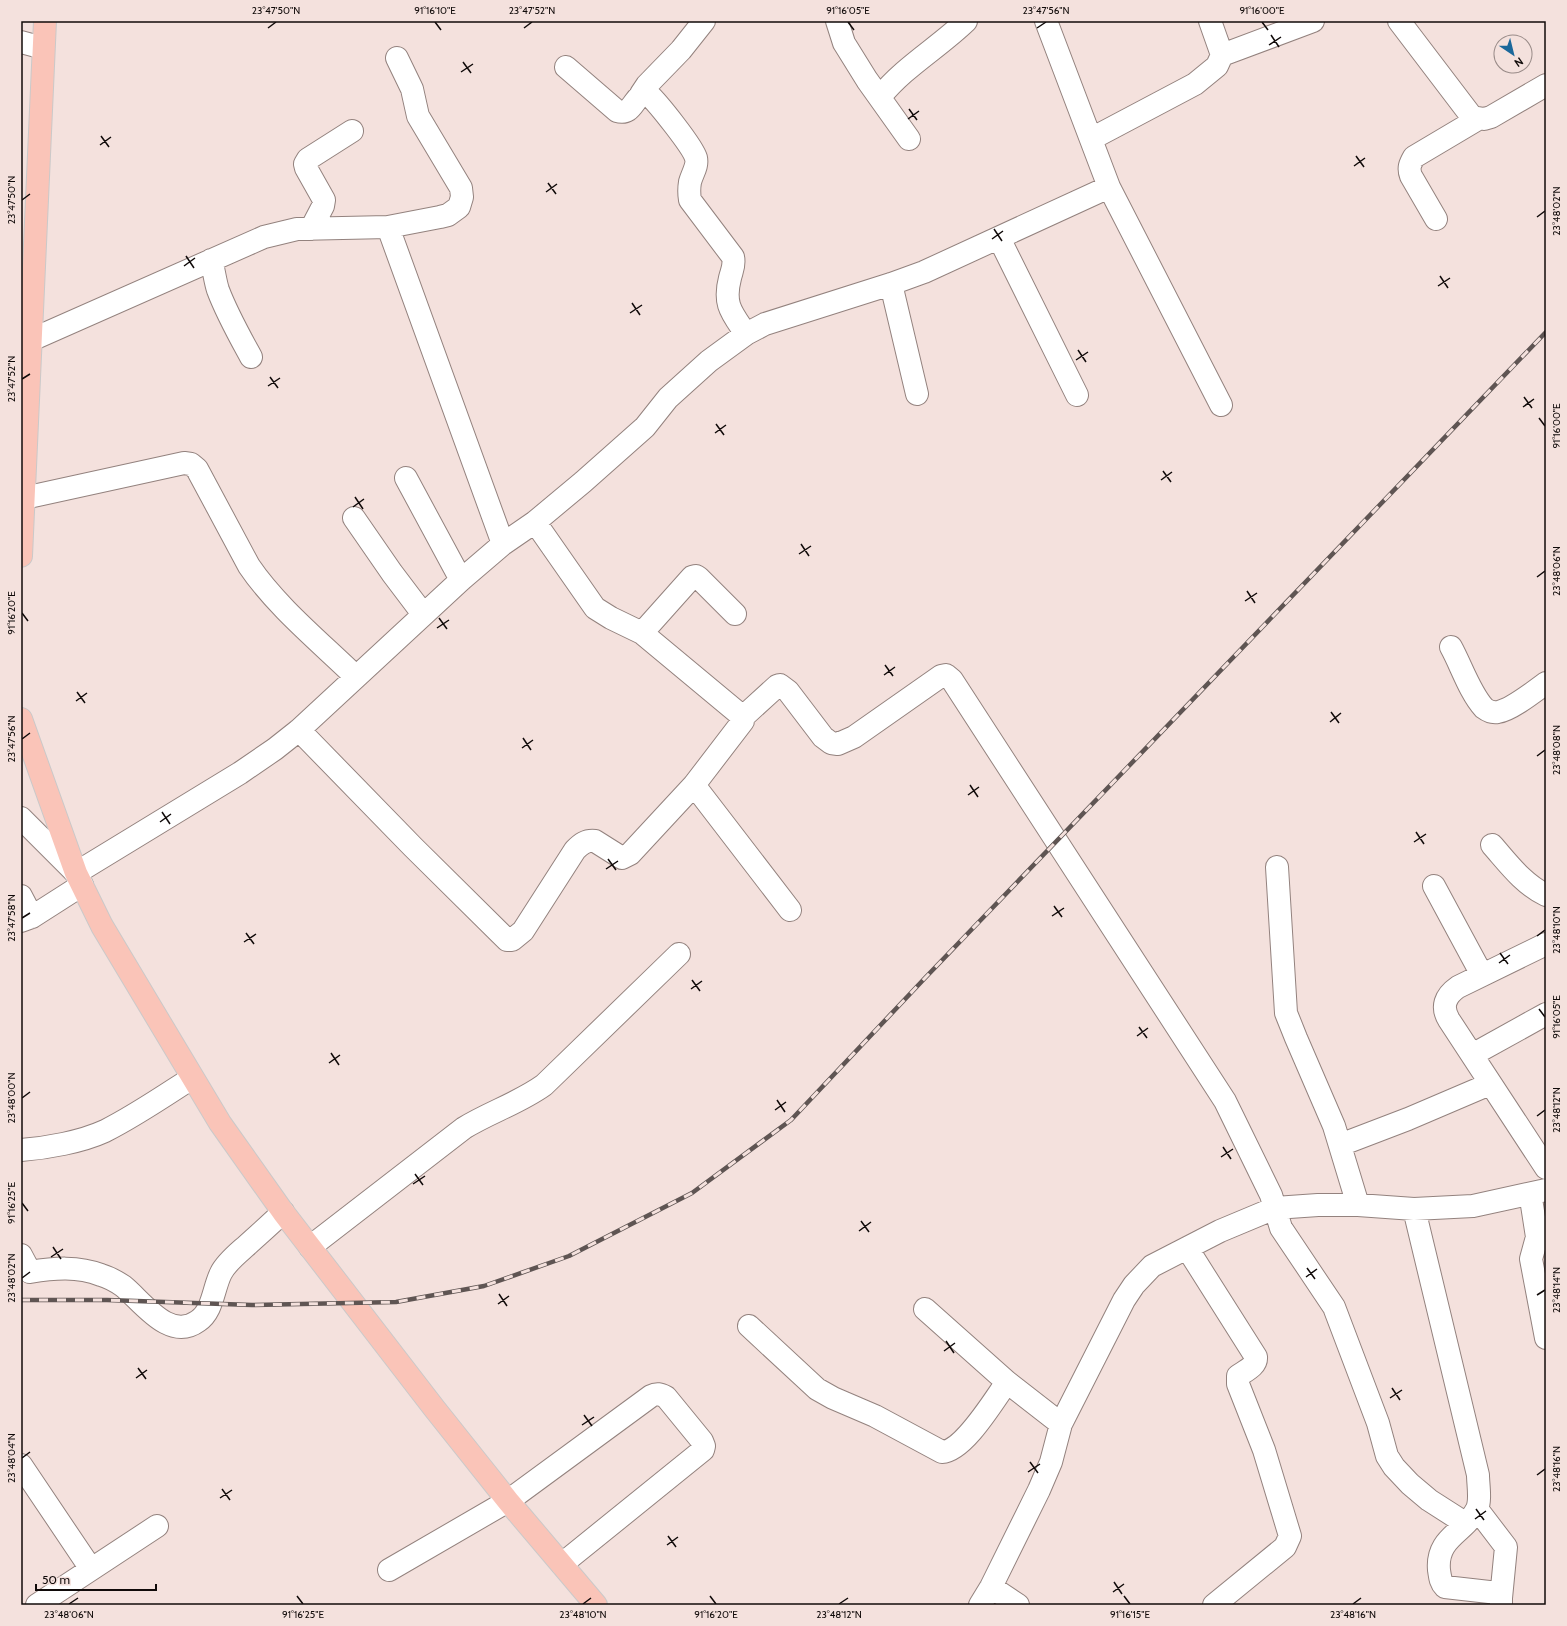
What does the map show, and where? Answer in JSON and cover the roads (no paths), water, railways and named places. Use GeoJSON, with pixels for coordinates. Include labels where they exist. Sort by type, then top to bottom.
{"type":"FeatureCollection","features":[{"type":"Feature","properties":{"kind":"main road"},"geometry":{"type":"LineString","coordinates":[[21,556],[31,340],[27,277],[45,21]]}},
{"type":"Feature","properties":{"kind":"main road"},"geometry":{"type":"LineString","coordinates":[[21,719],[79,879],[102,926],[224,1130],[283,1212],[508,1501],[596,1605]]}},
{"type":"Feature","properties":{"kind":"street"},"geometry":{"type":"LineString","coordinates":[[837,21],[844,43],[910,139]]}},
{"type":"Feature","properties":{"kind":"street"},"geometry":{"type":"LineString","coordinates":[[880,97],[902,73],[949,37],[966,21]]}},
{"type":"Feature","properties":{"kind":"street"},"geometry":{"type":"LineString","coordinates":[[1046,21],[1109,187],[1221,405]]}},
{"type":"Feature","properties":{"kind":"street"},"geometry":{"type":"LineString","coordinates":[[1091,139],[1195,84],[1217,66],[1222,54],[1210,21]]}},
{"type":"Feature","properties":{"kind":"street"},"geometry":{"type":"LineString","coordinates":[[1222,54],[1313,21]]}},
{"type":"Feature","properties":{"kind":"street"},"geometry":{"type":"LineString","coordinates":[[1399,21],[1472,117],[1478,119]]}},
{"type":"Feature","properties":{"kind":"street"},"geometry":{"type":"LineString","coordinates":[[566,67],[617,111],[622,113],[631,109],[647,85],[681,50],[694,26]]}},
{"type":"Feature","properties":{"kind":"street"},"geometry":{"type":"LineString","coordinates":[[21,42],[43,48]]}},
{"type":"Feature","properties":{"kind":"street"},"geometry":{"type":"LineString","coordinates":[[31,340],[264,237],[297,229],[388,226],[448,215],[459,207],[462,198],[461,188],[418,116],[412,88],[397,58]]}},
{"type":"Feature","properties":{"kind":"street"},"geometry":{"type":"LineString","coordinates":[[1436,219],[1411,176],[1409,170],[1410,164],[1414,157],[1478,119],[1491,117],[1546,85]]}},
{"type":"Feature","properties":{"kind":"street"},"geometry":{"type":"LineString","coordinates":[[642,94],[648,94],[654,99],[690,147],[696,159],[695,169],[690,181],[688,192],[690,200],[733,257],[735,262],[727,295],[728,304],[746,334]]}},
{"type":"Feature","properties":{"kind":"street"},"geometry":{"type":"LineString","coordinates":[[311,229],[323,206],[324,200],[305,164],[308,159],[352,131]]}},
{"type":"Feature","properties":{"kind":"street"},"geometry":{"type":"LineString","coordinates":[[21,896],[26,919],[79,879],[275,749],[299,730],[355,676],[461,580],[503,544],[535,522],[645,427],[668,398],[704,365],[746,334],[765,324],[891,284],[943,264],[1109,187]]}},
{"type":"Feature","properties":{"kind":"street"},"geometry":{"type":"LineString","coordinates":[[388,226],[503,544]]}},
{"type":"Feature","properties":{"kind":"street"},"geometry":{"type":"LineString","coordinates":[[999,238],[1077,395]]}},
{"type":"Feature","properties":{"kind":"street"},"geometry":{"type":"LineString","coordinates":[[212,260],[218,289],[225,307],[233,325],[251,357]]}},
{"type":"Feature","properties":{"kind":"street"},"geometry":{"type":"LineString","coordinates":[[891,284],[917,394]]}},
{"type":"Feature","properties":{"kind":"street"},"geometry":{"type":"LineString","coordinates":[[24,498],[184,463],[191,464],[197,469],[255,575],[274,597],[355,676]]}},
{"type":"Feature","properties":{"kind":"street"},"geometry":{"type":"LineString","coordinates":[[406,478],[461,580]]}},
{"type":"Feature","properties":{"kind":"street"},"geometry":{"type":"LineString","coordinates":[[354,518],[392,573],[423,614]]}},
{"type":"Feature","properties":{"kind":"street"},"geometry":{"type":"LineString","coordinates":[[535,522],[595,608],[611,618],[642,633],[743,717]]}},
{"type":"Feature","properties":{"kind":"street"},"geometry":{"type":"LineString","coordinates":[[642,633],[692,577],[696,576],[735,614]]}},
{"type":"Feature","properties":{"kind":"street"},"geometry":{"type":"LineString","coordinates":[[1452,647],[1473,690],[1484,708],[1490,712],[1497,713],[1507,709],[1546,683]]}},
{"type":"Feature","properties":{"kind":"street"},"geometry":{"type":"LineString","coordinates":[[299,730],[413,847],[504,938],[509,941],[515,939],[523,931],[579,846],[590,840],[595,841],[619,857],[625,857],[643,841],[694,785],[743,720],[743,717],[777,686],[780,685],[788,691],[823,737],[831,743],[838,744],[854,736],[941,676],[946,675],[949,677],[960,691],[1225,1101],[1271,1195],[1281,1228],[1334,1307],[1378,1423],[1387,1456],[1394,1467],[1410,1484],[1429,1500],[1471,1516],[1506,1547],[1501,1602]]}},
{"type":"Feature","properties":{"kind":"street"},"geometry":{"type":"LineString","coordinates":[[694,785],[790,910]]}},
{"type":"Feature","properties":{"kind":"street"},"geometry":{"type":"LineString","coordinates":[[22,821],[79,879]]}},
{"type":"Feature","properties":{"kind":"street"},"geometry":{"type":"LineString","coordinates":[[1492,845],[1518,874],[1538,891],[1546,895]]}},
{"type":"Feature","properties":{"kind":"street"},"geometry":{"type":"LineString","coordinates":[[1277,867],[1286,1013],[1340,1145],[1358,1205]]}},
{"type":"Feature","properties":{"kind":"street"},"geometry":{"type":"LineString","coordinates":[[1434,886],[1482,976]]}},
{"type":"Feature","properties":{"kind":"street"},"geometry":{"type":"LineString","coordinates":[[1546,944],[1450,993],[1445,1002],[1445,1013],[1546,1168]]}},
{"type":"Feature","properties":{"kind":"street"},"geometry":{"type":"LineString","coordinates":[[310,1247],[464,1128],[532,1094],[544,1085],[679,954]]}},
{"type":"Feature","properties":{"kind":"street"},"geometry":{"type":"LineString","coordinates":[[1472,1055],[1546,1014]]}},
{"type":"Feature","properties":{"kind":"street"},"geometry":{"type":"LineString","coordinates":[[21,1150],[79,1140],[97,1134],[119,1123],[192,1078]]}},
{"type":"Feature","properties":{"kind":"street"},"geometry":{"type":"LineString","coordinates":[[1340,1145],[1408,1119],[1490,1084]]}},
{"type":"Feature","properties":{"kind":"street"},"geometry":{"type":"LineString","coordinates":[[980,1605],[991,1587],[1039,1490],[1051,1462],[1061,1424],[1124,1300],[1134,1284],[1152,1266],[1220,1231],[1275,1208],[1318,1205],[1358,1205],[1414,1209],[1539,1202],[1537,1237],[1531,1259],[1546,1338]]}},
{"type":"Feature","properties":{"kind":"street"},"geometry":{"type":"LineString","coordinates":[[1414,1209],[1478,1474],[1478,1499],[1471,1516],[1450,1538],[1440,1552],[1438,1559],[1441,1582],[1446,1587],[1495,1592],[1498,1593],[1501,1602]]}},
{"type":"Feature","properties":{"kind":"street"},"geometry":{"type":"LineString","coordinates":[[21,1255],[30,1272],[77,1268],[102,1275],[122,1286],[148,1311],[167,1324],[183,1327],[197,1322],[207,1314],[221,1272],[232,1259],[283,1212]]}},
{"type":"Feature","properties":{"kind":"street"},"geometry":{"type":"LineString","coordinates":[[1187,1248],[1256,1357],[1254,1365],[1238,1376],[1238,1384],[1264,1450],[1290,1536],[1285,1546],[1227,1601]]}},
{"type":"Feature","properties":{"kind":"street"},"geometry":{"type":"LineString","coordinates":[[924,1309],[1007,1382],[1061,1424]]}},
{"type":"Feature","properties":{"kind":"street"},"geometry":{"type":"LineString","coordinates":[[748,1326],[817,1389],[833,1398],[875,1416],[942,1452],[953,1448],[968,1436],[1007,1382]]}},
{"type":"Feature","properties":{"kind":"street"},"geometry":{"type":"LineString","coordinates":[[388,1570],[508,1501],[651,1396],[661,1394],[666,1397],[702,1441],[704,1446],[703,1450],[562,1564]]}},
{"type":"Feature","properties":{"kind":"street"},"geometry":{"type":"LineString","coordinates":[[21,1464],[91,1569]]}},
{"type":"Feature","properties":{"kind":"street"},"geometry":{"type":"LineString","coordinates":[[37,1605],[157,1526]]}},
{"type":"Feature","properties":{"kind":"street"},"geometry":{"type":"LineString","coordinates":[[991,1587],[1018,1605]]}},
{"type":"Feature","properties":{"kind":"railway"},"geometry":{"type":"LineString","coordinates":[[21,1300],[107,1300],[252,1305],[396,1302],[484,1286],[569,1256],[692,1193],[791,1120],[925,978],[1546,332]]}}]}
